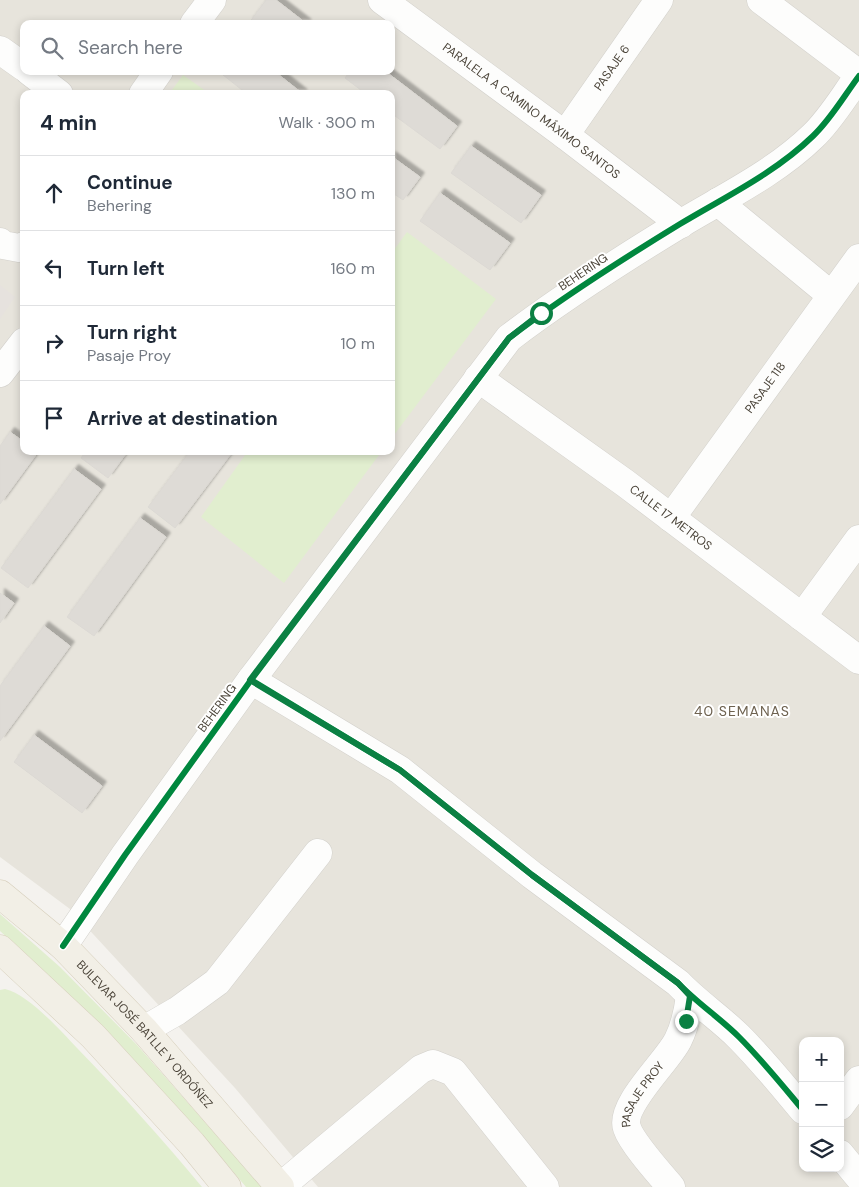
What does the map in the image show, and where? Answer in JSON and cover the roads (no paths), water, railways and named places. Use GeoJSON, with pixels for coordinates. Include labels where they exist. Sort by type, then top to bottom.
{"type":"FeatureCollection","features":[{"type":"Feature","properties":{"kind":"main road","name":"BULEVAR JOSÉ BATLLE Y ORDÓÑEZ"},"geometry":{"type":"LineString","coordinates":[[0,894],[63,946],[144,1030],[280,1187]]}},
{"type":"Feature","properties":{"kind":"main road"},"geometry":{"type":"LineString","coordinates":[[2,955],[93,1036],[192,1144],[227,1187]]}},
{"type":"Feature","properties":{"kind":"street","name":"PASAJE 6"},"geometry":{"type":"LineString","coordinates":[[565,136],[659,0]]}},
{"type":"Feature","properties":{"kind":"street"},"geometry":{"type":"LineString","coordinates":[[761,0],[859,75]]}},
{"type":"Feature","properties":{"kind":"street","name":"PARALELA A CAMINO MÁXIMO SANTOS"},"geometry":{"type":"LineString","coordinates":[[395,4],[681,224]]}},
{"type":"Feature","properties":{"kind":"street"},"geometry":{"type":"LineString","coordinates":[[0,50],[20,65]]}},
{"type":"Feature","properties":{"kind":"street"},"geometry":{"type":"LineString","coordinates":[[34,75],[53,90]]}},
{"type":"Feature","properties":{"kind":"street"},"geometry":{"type":"LineString","coordinates":[[146,90],[157,75]]}},
{"type":"Feature","properties":{"kind":"street","name":"BEHERING"},"geometry":{"type":"LineString","coordinates":[[63,946],[125,855],[250,680],[509,338],[541,313],[608,268],[718,202],[788,157],[814,136],[859,75]]}},
{"type":"Feature","properties":{"kind":"street"},"geometry":{"type":"LineString","coordinates":[[718,202],[831,295]]}},
{"type":"Feature","properties":{"kind":"street","name":"PASAJE 118"},"geometry":{"type":"LineString","coordinates":[[671,518],[859,258]]}},
{"type":"Feature","properties":{"kind":"street"},"geometry":{"type":"LineString","coordinates":[[0,373],[20,347]]}},
{"type":"Feature","properties":{"kind":"street","name":"CALLE 17 METROS"},"geometry":{"type":"LineString","coordinates":[[478,378],[671,518],[859,660]]}},
{"type":"Feature","properties":{"kind":"street"},"geometry":{"type":"LineString","coordinates":[[802,617],[859,539]]}},
{"type":"Feature","properties":{"kind":"street"},"geometry":{"type":"LineString","coordinates":[[250,680],[400,770],[532,875],[678,983],[690,996],[738,1036],[799,1105]]}},
{"type":"Feature","properties":{"kind":"street"},"geometry":{"type":"LineString","coordinates":[[144,1030],[177,1011],[217,982],[318,853]]}},
{"type":"Feature","properties":{"kind":"street","name":"PASAJE PROY"},"geometry":{"type":"LineString","coordinates":[[670,1187],[632,1138],[626,1127],[627,1113],[635,1098],[678,1042],[688,1013],[690,996]]}},
{"type":"Feature","properties":{"kind":"street"},"geometry":{"type":"LineString","coordinates":[[678,1042],[695,1030],[711,1026],[727,1026]]}},
{"type":"Feature","properties":{"kind":"street"},"geometry":{"type":"LineString","coordinates":[[280,1187],[421,1069],[433,1064],[453,1072],[546,1187]]}},
{"type":"Feature","properties":{"kind":"street"},"geometry":{"type":"LineString","coordinates":[[844,1101],[859,1080]]}},
{"type":"Feature","properties":{"kind":"street"},"geometry":{"type":"LineString","coordinates":[[844,1159],[859,1177]]}},
{"type":"Feature","properties":{"kind":"district","name":"40 SEMANAS"},"geometry":{"type":"Point","coordinates":[742,711]}}]}
